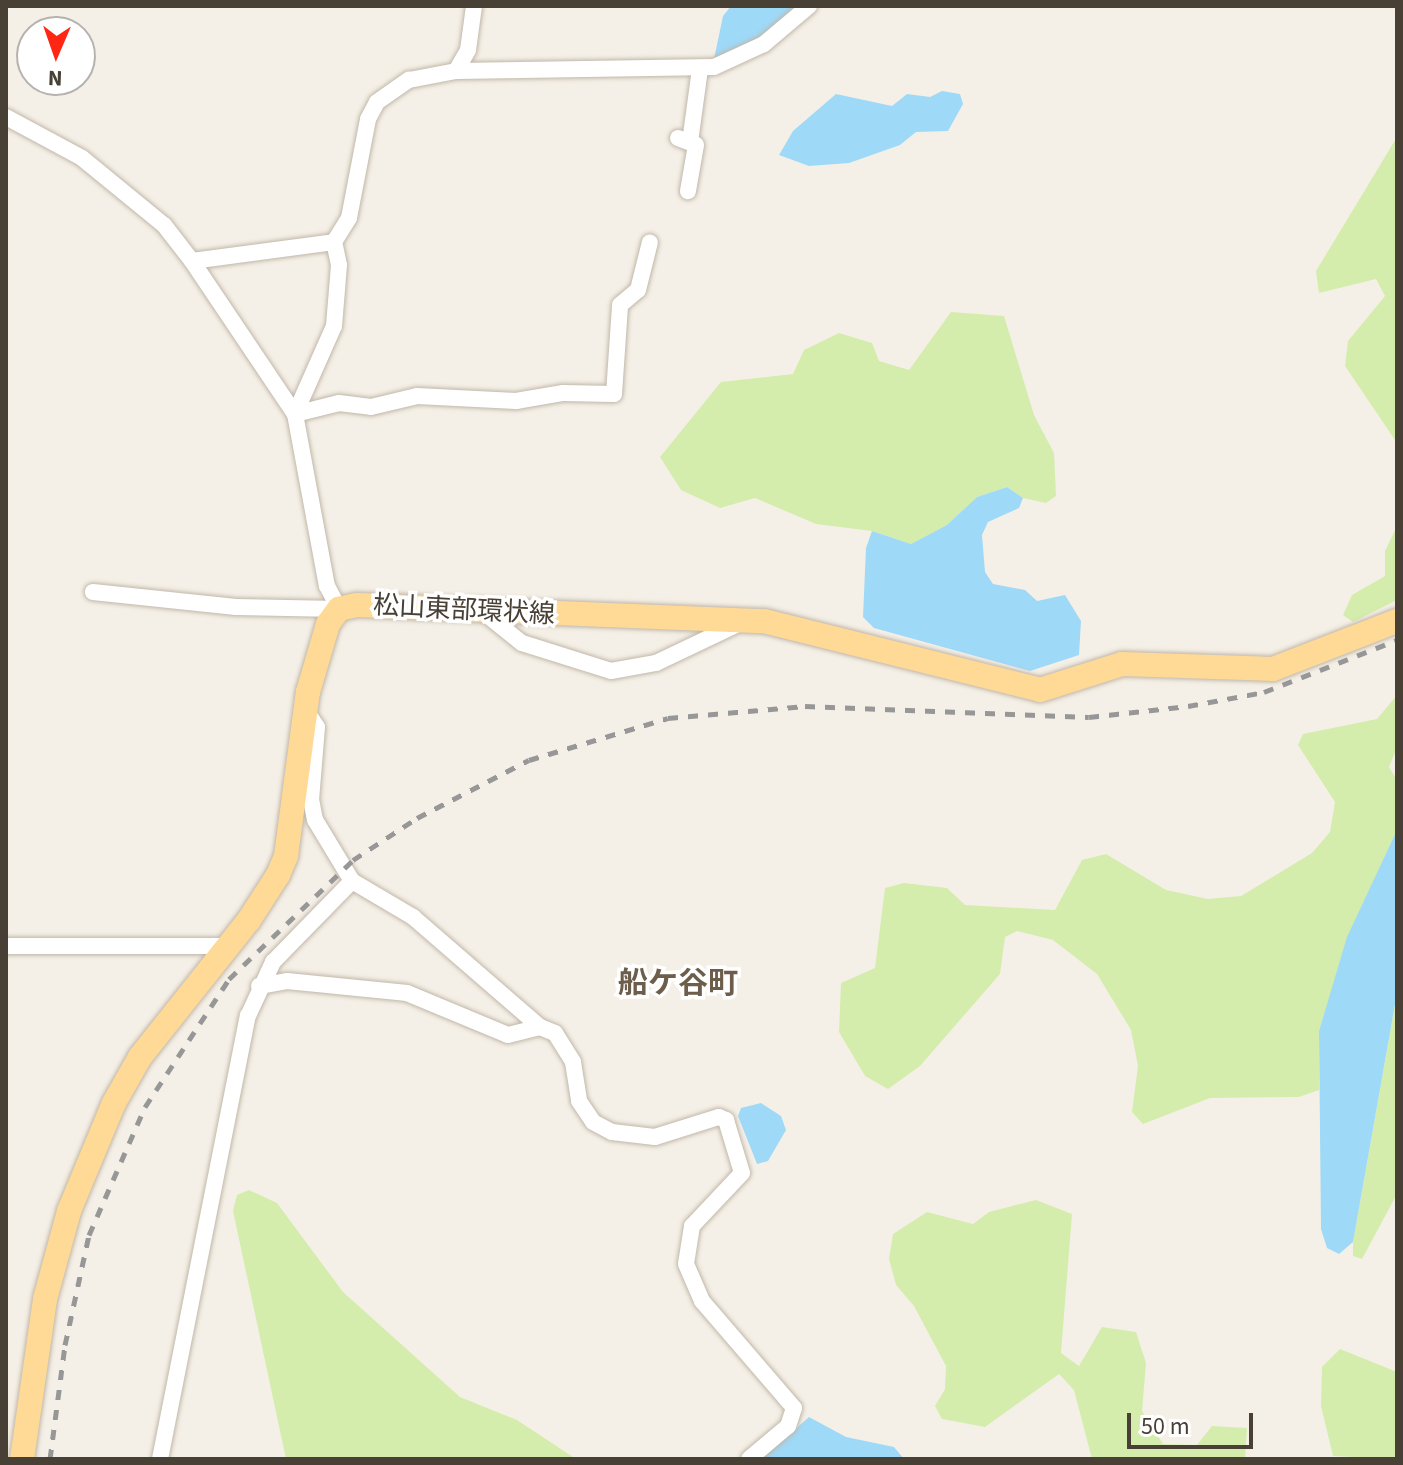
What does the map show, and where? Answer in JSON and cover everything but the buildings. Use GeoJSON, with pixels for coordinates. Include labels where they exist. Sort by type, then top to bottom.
{"type":"FeatureCollection","features":[{"type":"Feature","properties":{"kind":"main road","name":"松山東部環状線"},"geometry":{"type":"LineString","coordinates":[[22,1459],[45,1299],[89,1159],[140,1057],[264,898],[286,856],[305,709],[328,624],[339,609],[357,605],[745,620],[810,630],[1040,690],[1122,664],[1273,669],[1397,621]]}},
{"type":"Feature","properties":{"kind":"street"},"geometry":{"type":"LineString","coordinates":[[456,71],[468,50],[474,6]]}},
{"type":"Feature","properties":{"kind":"street"},"geometry":{"type":"LineString","coordinates":[[295,414],[334,326],[339,265],[334,242],[349,218],[368,119],[377,102],[409,80],[456,71],[700,69],[742,57],[809,6]]}},
{"type":"Feature","properties":{"kind":"street"},"geometry":{"type":"LineString","coordinates":[[688,191],[696,145],[684,140],[700,69]]}},
{"type":"Feature","properties":{"kind":"street"},"geometry":{"type":"LineString","coordinates":[[6,117],[82,158],[164,225],[192,261],[295,414],[327,586],[339,609],[236,607],[93,592]]}},
{"type":"Feature","properties":{"kind":"street"},"geometry":{"type":"LineString","coordinates":[[192,261],[334,242]]}},
{"type":"Feature","properties":{"kind":"street"},"geometry":{"type":"LineString","coordinates":[[295,414],[339,403],[371,407],[417,396],[516,401],[563,393],[614,394],[620,305],[638,290],[650,242]]}},
{"type":"Feature","properties":{"kind":"street"},"geometry":{"type":"LineString","coordinates":[[482,611],[522,643],[611,671],[656,663],[745,620]]}},
{"type":"Feature","properties":{"kind":"street"},"geometry":{"type":"LineString","coordinates":[[305,709],[317,727],[311,800],[315,820],[352,881],[413,917],[540,1027],[566,1045],[579,1101],[593,1122],[612,1132],[655,1137],[719,1117],[726,1120],[742,1173],[692,1226],[686,1264],[702,1301],[794,1408],[788,1426],[749,1459]]}},
{"type":"Feature","properties":{"kind":"street"},"geometry":{"type":"LineString","coordinates":[[160,1459],[248,1016],[259,986],[273,962],[352,881]]}},
{"type":"Feature","properties":{"kind":"street"},"geometry":{"type":"LineString","coordinates":[[6,946],[225,946]]}},
{"type":"Feature","properties":{"kind":"street"},"geometry":{"type":"LineString","coordinates":[[259,986],[287,981],[407,993],[508,1035],[540,1027]]}},
{"type":"Feature","properties":{"kind":"green space"},"geometry":{"type":"Polygon","coordinates":[[[1397,137],[1397,443],[1345,366],[1348,341],[1385,296],[1376,279],[1319,293],[1316,271],[1397,137]]]}},
{"type":"Feature","properties":{"kind":"green space"},"geometry":{"type":"Polygon","coordinates":[[[951,312],[1004,316],[1034,415],[1054,453],[1056,496],[1046,503],[1023,498],[1007,487],[977,497],[947,525],[911,544],[872,531],[816,524],[755,498],[720,508],[681,490],[660,457],[721,382],[793,374],[804,350],[839,333],[872,343],[879,361],[909,370],[951,312]]]}},
{"type":"Feature","properties":{"kind":"green space"},"geometry":{"type":"Polygon","coordinates":[[[1397,526],[1397,600],[1353,622],[1343,615],[1352,595],[1385,576],[1385,551],[1397,526]]]}},
{"type":"Feature","properties":{"kind":"green space"},"geometry":{"type":"Polygon","coordinates":[[[1397,695],[1397,748],[1389,767],[1397,780],[1397,830],[1348,937],[1319,1031],[1319,1090],[1299,1097],[1210,1098],[1143,1124],[1132,1112],[1138,1066],[1131,1030],[1097,974],[1053,940],[1017,931],[1005,937],[1000,974],[920,1066],[888,1089],[865,1076],[839,1032],[841,983],[875,968],[885,888],[904,883],[947,888],[965,905],[1055,910],[1082,860],[1106,854],[1166,890],[1208,899],[1241,896],[1312,853],[1330,832],[1335,802],[1298,745],[1303,734],[1377,719],[1397,695]]]}},
{"type":"Feature","properties":{"kind":"green space"},"geometry":{"type":"Polygon","coordinates":[[[1397,993],[1397,1194],[1362,1259],[1353,1256],[1353,1242],[1397,993]]]}},
{"type":"Feature","properties":{"kind":"green space"},"geometry":{"type":"Polygon","coordinates":[[[249,1190],[277,1203],[343,1292],[460,1397],[517,1420],[576,1459],[286,1459],[233,1211],[237,1195],[249,1190]]]}},
{"type":"Feature","properties":{"kind":"green space"},"geometry":{"type":"Polygon","coordinates":[[[1036,1200],[1072,1214],[1061,1353],[1079,1366],[1102,1327],[1136,1332],[1146,1363],[1142,1411],[1163,1444],[1197,1445],[1212,1426],[1247,1428],[1245,1459],[1092,1459],[1074,1390],[1059,1374],[985,1427],[942,1419],[935,1406],[945,1389],[946,1366],[914,1306],[896,1285],[889,1259],[893,1234],[927,1212],[973,1224],[989,1212],[1036,1200]]]}},
{"type":"Feature","properties":{"kind":"green space"},"geometry":{"type":"Polygon","coordinates":[[[1340,1349],[1397,1372],[1397,1459],[1333,1456],[1321,1406],[1322,1367],[1340,1349]]]}},
{"type":"Feature","properties":{"kind":"water"},"geometry":{"type":"Polygon","coordinates":[[[731,6],[796,6],[756,40],[714,59],[723,16],[731,6]]]}},
{"type":"Feature","properties":{"kind":"water"},"geometry":{"type":"Polygon","coordinates":[[[942,91],[960,94],[963,104],[948,131],[916,132],[900,145],[849,163],[809,166],[779,155],[793,131],[836,94],[892,106],[907,94],[930,97],[942,91]]]}},
{"type":"Feature","properties":{"kind":"water"},"geometry":{"type":"Polygon","coordinates":[[[1007,487],[1023,498],[1019,508],[988,522],[982,535],[985,572],[993,584],[1025,590],[1037,601],[1065,595],[1081,621],[1079,655],[1030,671],[874,628],[863,617],[866,548],[872,531],[911,544],[947,525],[977,497],[1007,487]]]}},
{"type":"Feature","properties":{"kind":"water"},"geometry":{"type":"Polygon","coordinates":[[[1397,830],[1397,993],[1353,1242],[1339,1254],[1327,1248],[1321,1229],[1319,1031],[1347,937],[1397,830]]]}},
{"type":"Feature","properties":{"kind":"water"},"geometry":{"type":"Polygon","coordinates":[[[761,1103],[781,1116],[786,1130],[768,1161],[757,1164],[738,1116],[741,1108],[761,1103]]]}},
{"type":"Feature","properties":{"kind":"water"},"geometry":{"type":"Polygon","coordinates":[[[809,1417],[846,1437],[894,1447],[904,1459],[761,1459],[809,1417]]]}},
{"type":"Feature","properties":{"kind":"railway"},"geometry":{"type":"LineString","coordinates":[[50,1459],[65,1345],[89,1235],[145,1107],[229,979],[353,860],[417,818],[529,760],[668,718],[805,706],[1089,717],[1188,706],[1264,692],[1397,640]]}},
{"type":"Feature","properties":{"kind":"district","name":"船ケ谷町"},"geometry":{"type":"Point","coordinates":[678,984]}}]}
